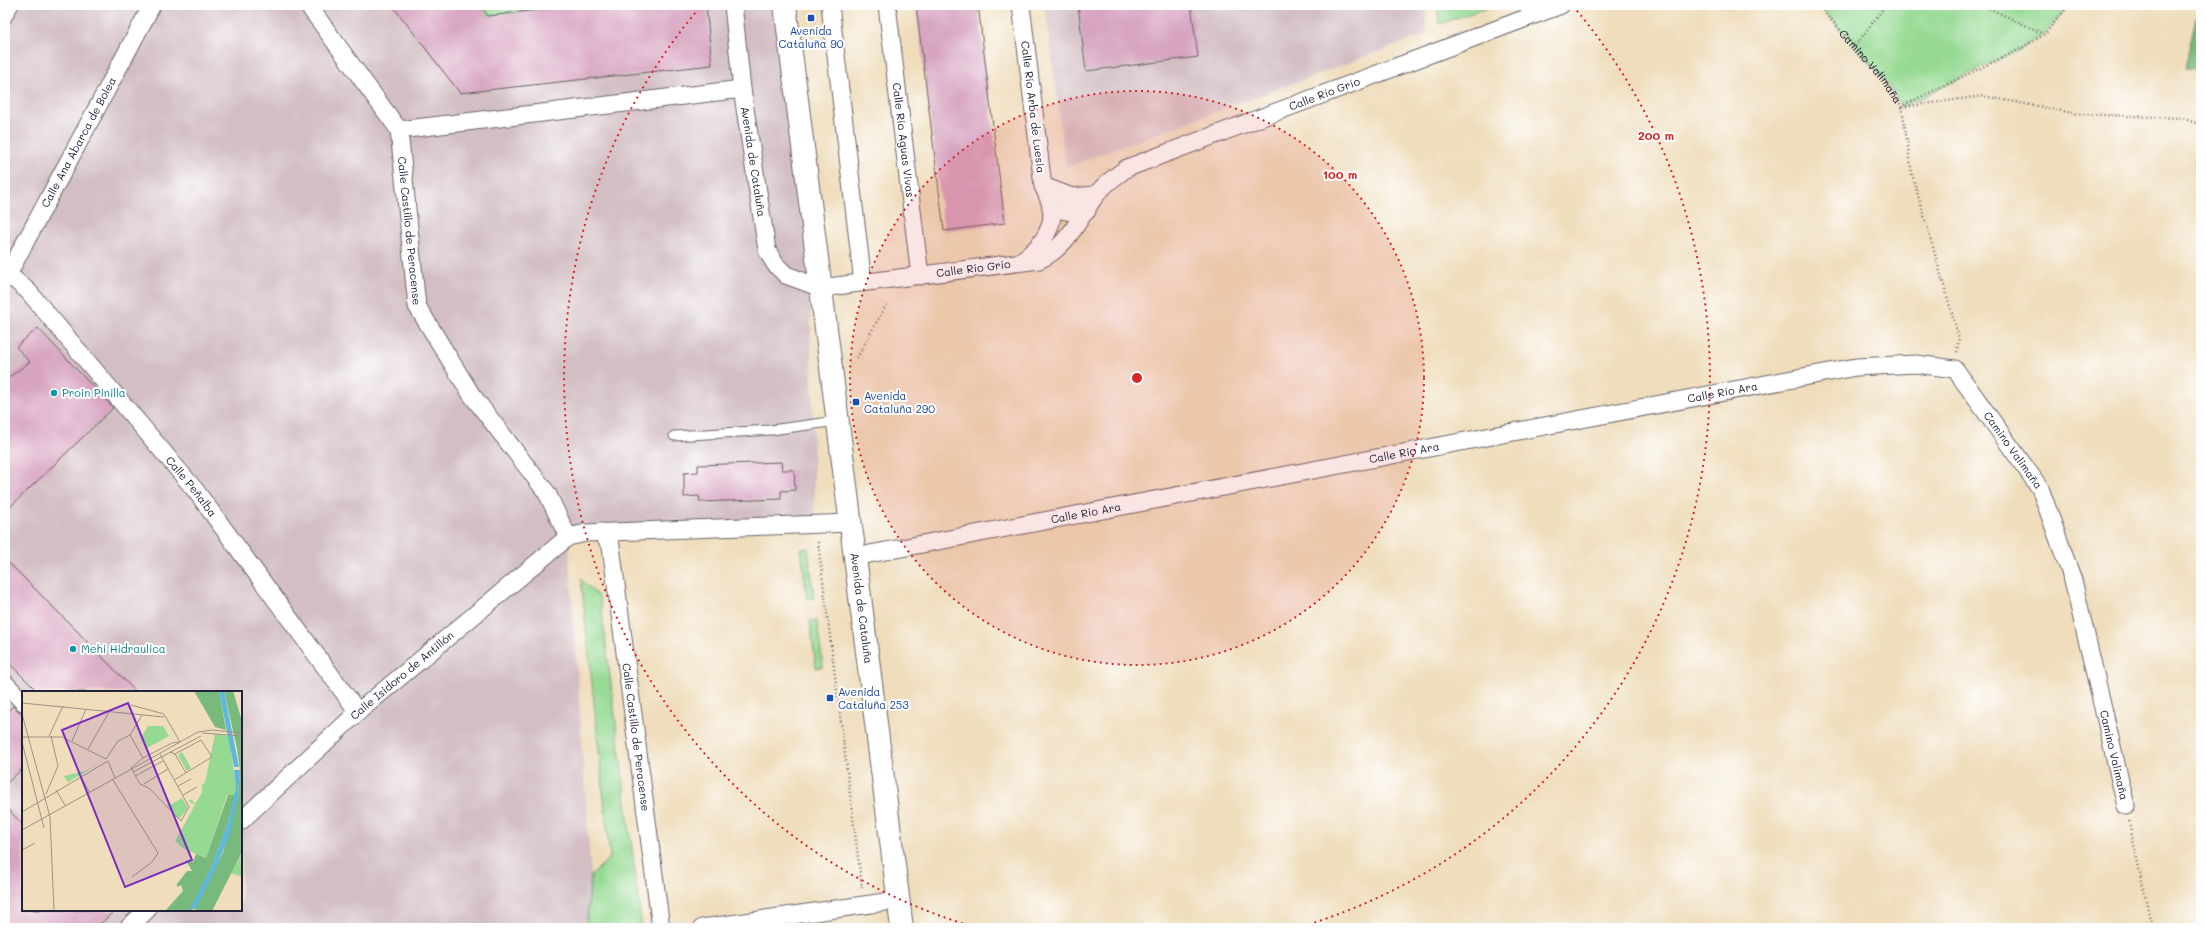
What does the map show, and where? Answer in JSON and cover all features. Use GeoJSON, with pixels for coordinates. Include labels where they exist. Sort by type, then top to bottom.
{"type":"FeatureCollection","features":[{"type":"Feature","properties":{"kind":"main road","name":"Avenida de Cataluña"},"geometry":{"type":"LineString","coordinates":[[785,5],[902,928]]}},
{"type":"Feature","properties":{"kind":"street","name":"Calle Ana Abarca de Bolea"},"geometry":{"type":"LineString","coordinates":[[7,277],[152,5]]}},
{"type":"Feature","properties":{"kind":"street"},"geometry":{"type":"LineString","coordinates":[[308,5],[399,130],[742,89]]}},
{"type":"Feature","properties":{"kind":"street","name":"Avenida de Cataluña"},"geometry":{"type":"LineString","coordinates":[[732,5],[742,89],[767,250],[775,264],[786,275],[821,288]]}},
{"type":"Feature","properties":{"kind":"street"},"geometry":{"type":"LineString","coordinates":[[830,5],[863,283]]}},
{"type":"Feature","properties":{"kind":"street","name":"Calle Río Aguas Vivas"},"geometry":{"type":"LineString","coordinates":[[887,5],[920,276]]}},
{"type":"Feature","properties":{"kind":"street","name":"Calle Río Arba de Luesia"},"geometry":{"type":"LineString","coordinates":[[1017,263],[1033,253],[1044,239],[1050,222],[1051,208],[1043,186],[1021,5]]}},
{"type":"Feature","properties":{"kind":"street","name":"Calle Río Grío"},"geometry":{"type":"LineString","coordinates":[[821,288],[1039,260],[1047,257],[1072,234],[1096,195],[1126,168],[1561,5]]}},
{"type":"Feature","properties":{"kind":"street","name":"Calle Castillo de Peracense"},"geometry":{"type":"LineString","coordinates":[[399,130],[417,306],[470,394],[547,493],[568,537]]}},
{"type":"Feature","properties":{"kind":"street"},"geometry":{"type":"LineString","coordinates":[[1043,186],[1072,197],[1096,195]]}},
{"type":"Feature","properties":{"kind":"street"},"geometry":{"type":"LineString","coordinates":[[1051,208],[1076,213],[1087,211]]}},
{"type":"Feature","properties":{"kind":"street","name":"Calle Peñalba"},"geometry":{"type":"LineString","coordinates":[[7,277],[28,291],[196,491],[358,712]]}},
{"type":"Feature","properties":{"kind":"street","name":"Calle Río Ara"},"geometry":{"type":"LineString","coordinates":[[854,557],[1856,367],[1916,364],[1955,369]]}},
{"type":"Feature","properties":{"kind":"street","name":"Camino Valimaña"},"geometry":{"type":"LineString","coordinates":[[1955,369],[2040,488],[2073,580],[2126,806]]}},
{"type":"Feature","properties":{"kind":"street"},"geometry":{"type":"LineString","coordinates":[[568,537],[600,532],[615,539],[816,524],[850,523]]}},
{"type":"Feature","properties":{"kind":"street","name":"Calle Isidoro de Antillón"},"geometry":{"type":"LineString","coordinates":[[242,820],[358,712],[568,537]]}},
{"type":"Feature","properties":{"kind":"street","name":"Calle Castillo de Peracense"},"geometry":{"type":"LineString","coordinates":[[615,539],[661,928]]}},
{"type":"Feature","properties":{"kind":"street"},"geometry":{"type":"LineString","coordinates":[[5,683],[22,701]]}},
{"type":"Feature","properties":{"kind":"street"},"geometry":{"type":"LineString","coordinates":[[702,928],[899,900]]}},
{"type":"Feature","properties":{"kind":"street"},"geometry":{"type":"LineString","coordinates":[[128,928],[146,911]]}},
{"type":"Feature","properties":{"kind":"lane"},"geometry":{"type":"LineString","coordinates":[[5,21],[14,5]]}},
{"type":"Feature","properties":{"kind":"lane"},"geometry":{"type":"LineString","coordinates":[[674,436],[770,430],[837,421]]}},
{"type":"Feature","properties":{"kind":"path","name":"Camino Valimaña"},"geometry":{"type":"LineString","coordinates":[[1818,5],[1883,78],[1902,107],[1912,174],[1959,338],[1955,369]]}},
{"type":"Feature","properties":{"kind":"path"},"geometry":{"type":"LineString","coordinates":[[1855,46],[1886,5]]}},
{"type":"Feature","properties":{"kind":"path"},"geometry":{"type":"LineString","coordinates":[[1982,5],[2045,34]]}},
{"type":"Feature","properties":{"kind":"path"},"geometry":{"type":"LineString","coordinates":[[1902,107],[2020,49],[2045,34],[2069,5]]}},
{"type":"Feature","properties":{"kind":"path"},"geometry":{"type":"LineString","coordinates":[[1902,107],[1983,96],[2078,114],[2182,118],[2201,125]]}},
{"type":"Feature","properties":{"kind":"path"},"geometry":{"type":"LineString","coordinates":[[857,358],[886,305]]}},
{"type":"Feature","properties":{"kind":"path"},"geometry":{"type":"LineString","coordinates":[[816,524],[862,891]]}},
{"type":"Feature","properties":{"kind":"path","name":"Camino Valimaña"},"geometry":{"type":"LineString","coordinates":[[2126,806],[2152,928]]}},
{"type":"Feature","properties":{"kind":"shaded area"},"geometry":{"type":"Polygon","coordinates":[[[5,5],[795,5],[810,293],[815,524],[568,537],[591,876],[586,928],[5,928],[5,5]]]}},
{"type":"Feature","properties":{"kind":"shaded area"},"geometry":{"type":"Polygon","coordinates":[[[1045,5],[1425,5],[1427,34],[1066,167],[1045,5]]]}},
{"type":"Feature","properties":{"kind":"green space"},"geometry":{"type":"Polygon","coordinates":[[[479,5],[576,5],[488,16],[479,5]]]}},
{"type":"Feature","properties":{"kind":"green space"},"geometry":{"type":"Polygon","coordinates":[[[1437,5],[1495,5],[1439,24],[1437,5]]]}},
{"type":"Feature","properties":{"kind":"green space"},"geometry":{"type":"Polygon","coordinates":[[[1818,5],[2069,5],[2045,34],[2020,49],[1902,107],[1883,78],[1818,5]]]}},
{"type":"Feature","properties":{"kind":"green space"},"geometry":{"type":"Polygon","coordinates":[[[2201,15],[2201,70],[2185,68],[2196,17],[2201,15]]]}},
{"type":"Feature","properties":{"kind":"green space"},"geometry":{"type":"Polygon","coordinates":[[[808,548],[814,598],[807,599],[801,549],[808,548]]]}},
{"type":"Feature","properties":{"kind":"green space"},"geometry":{"type":"Polygon","coordinates":[[[581,579],[600,598],[642,928],[586,928],[591,876],[610,857],[581,579]]]}},
{"type":"Feature","properties":{"kind":"green space"},"geometry":{"type":"Polygon","coordinates":[[[817,620],[823,667],[816,668],[810,621],[817,620]]]}},
{"type":"Feature","properties":{"kind":"building"},"geometry":{"type":"Polygon","coordinates":[[[392,5],[480,5],[488,16],[576,5],[706,5],[712,65],[460,93],[392,5]]]}},
{"type":"Feature","properties":{"kind":"building"},"geometry":{"type":"Polygon","coordinates":[[[916,5],[978,5],[1005,223],[944,231],[916,5]]]}},
{"type":"Feature","properties":{"kind":"building"},"geometry":{"type":"Polygon","coordinates":[[[1078,5],[1191,5],[1198,57],[1086,71],[1078,5]]]}},
{"type":"Feature","properties":{"kind":"building","name":"Proin Pinilla"},"geometry":{"type":"Polygon","coordinates":[[[38,328],[113,408],[5,512],[5,380],[30,362],[16,347],[38,328]]]}},
{"type":"Feature","properties":{"kind":"building"},"geometry":{"type":"Polygon","coordinates":[[[781,462],[782,470],[794,470],[795,490],[781,491],[781,499],[700,502],[699,496],[684,497],[684,473],[698,472],[698,465],[781,462]]]}},
{"type":"Feature","properties":{"kind":"building"},"geometry":{"type":"Polygon","coordinates":[[[5,559],[135,691],[37,691],[5,659],[5,559]]]}},
{"type":"Feature","properties":{"kind":"building"},"geometry":{"type":"Polygon","coordinates":[[[13,706],[22,714],[22,769],[5,785],[5,714],[13,706]]]}},
{"type":"Feature","properties":{"kind":"building"},"geometry":{"type":"Polygon","coordinates":[[[5,806],[22,824],[22,911],[114,911],[96,928],[5,928],[5,806]]]}},
{"type":"Feature","properties":{"kind":"place","name":"Avenida Cataluña 90"},"geometry":{"type":"Point","coordinates":[811,18]}},
{"type":"Feature","properties":{"kind":"place","name":"Proin Pinilla"},"geometry":{"type":"Point","coordinates":[54,393]}},
{"type":"Feature","properties":{"kind":"place","name":"Avenida Cataluña 290"},"geometry":{"type":"Point","coordinates":[856,402]}},
{"type":"Feature","properties":{"kind":"place","name":"Mehi Hidraulica"},"geometry":{"type":"Point","coordinates":[73,649]}},
{"type":"Feature","properties":{"kind":"place","name":"Avenida Cataluña 253"},"geometry":{"type":"Point","coordinates":[830,698]}}]}
